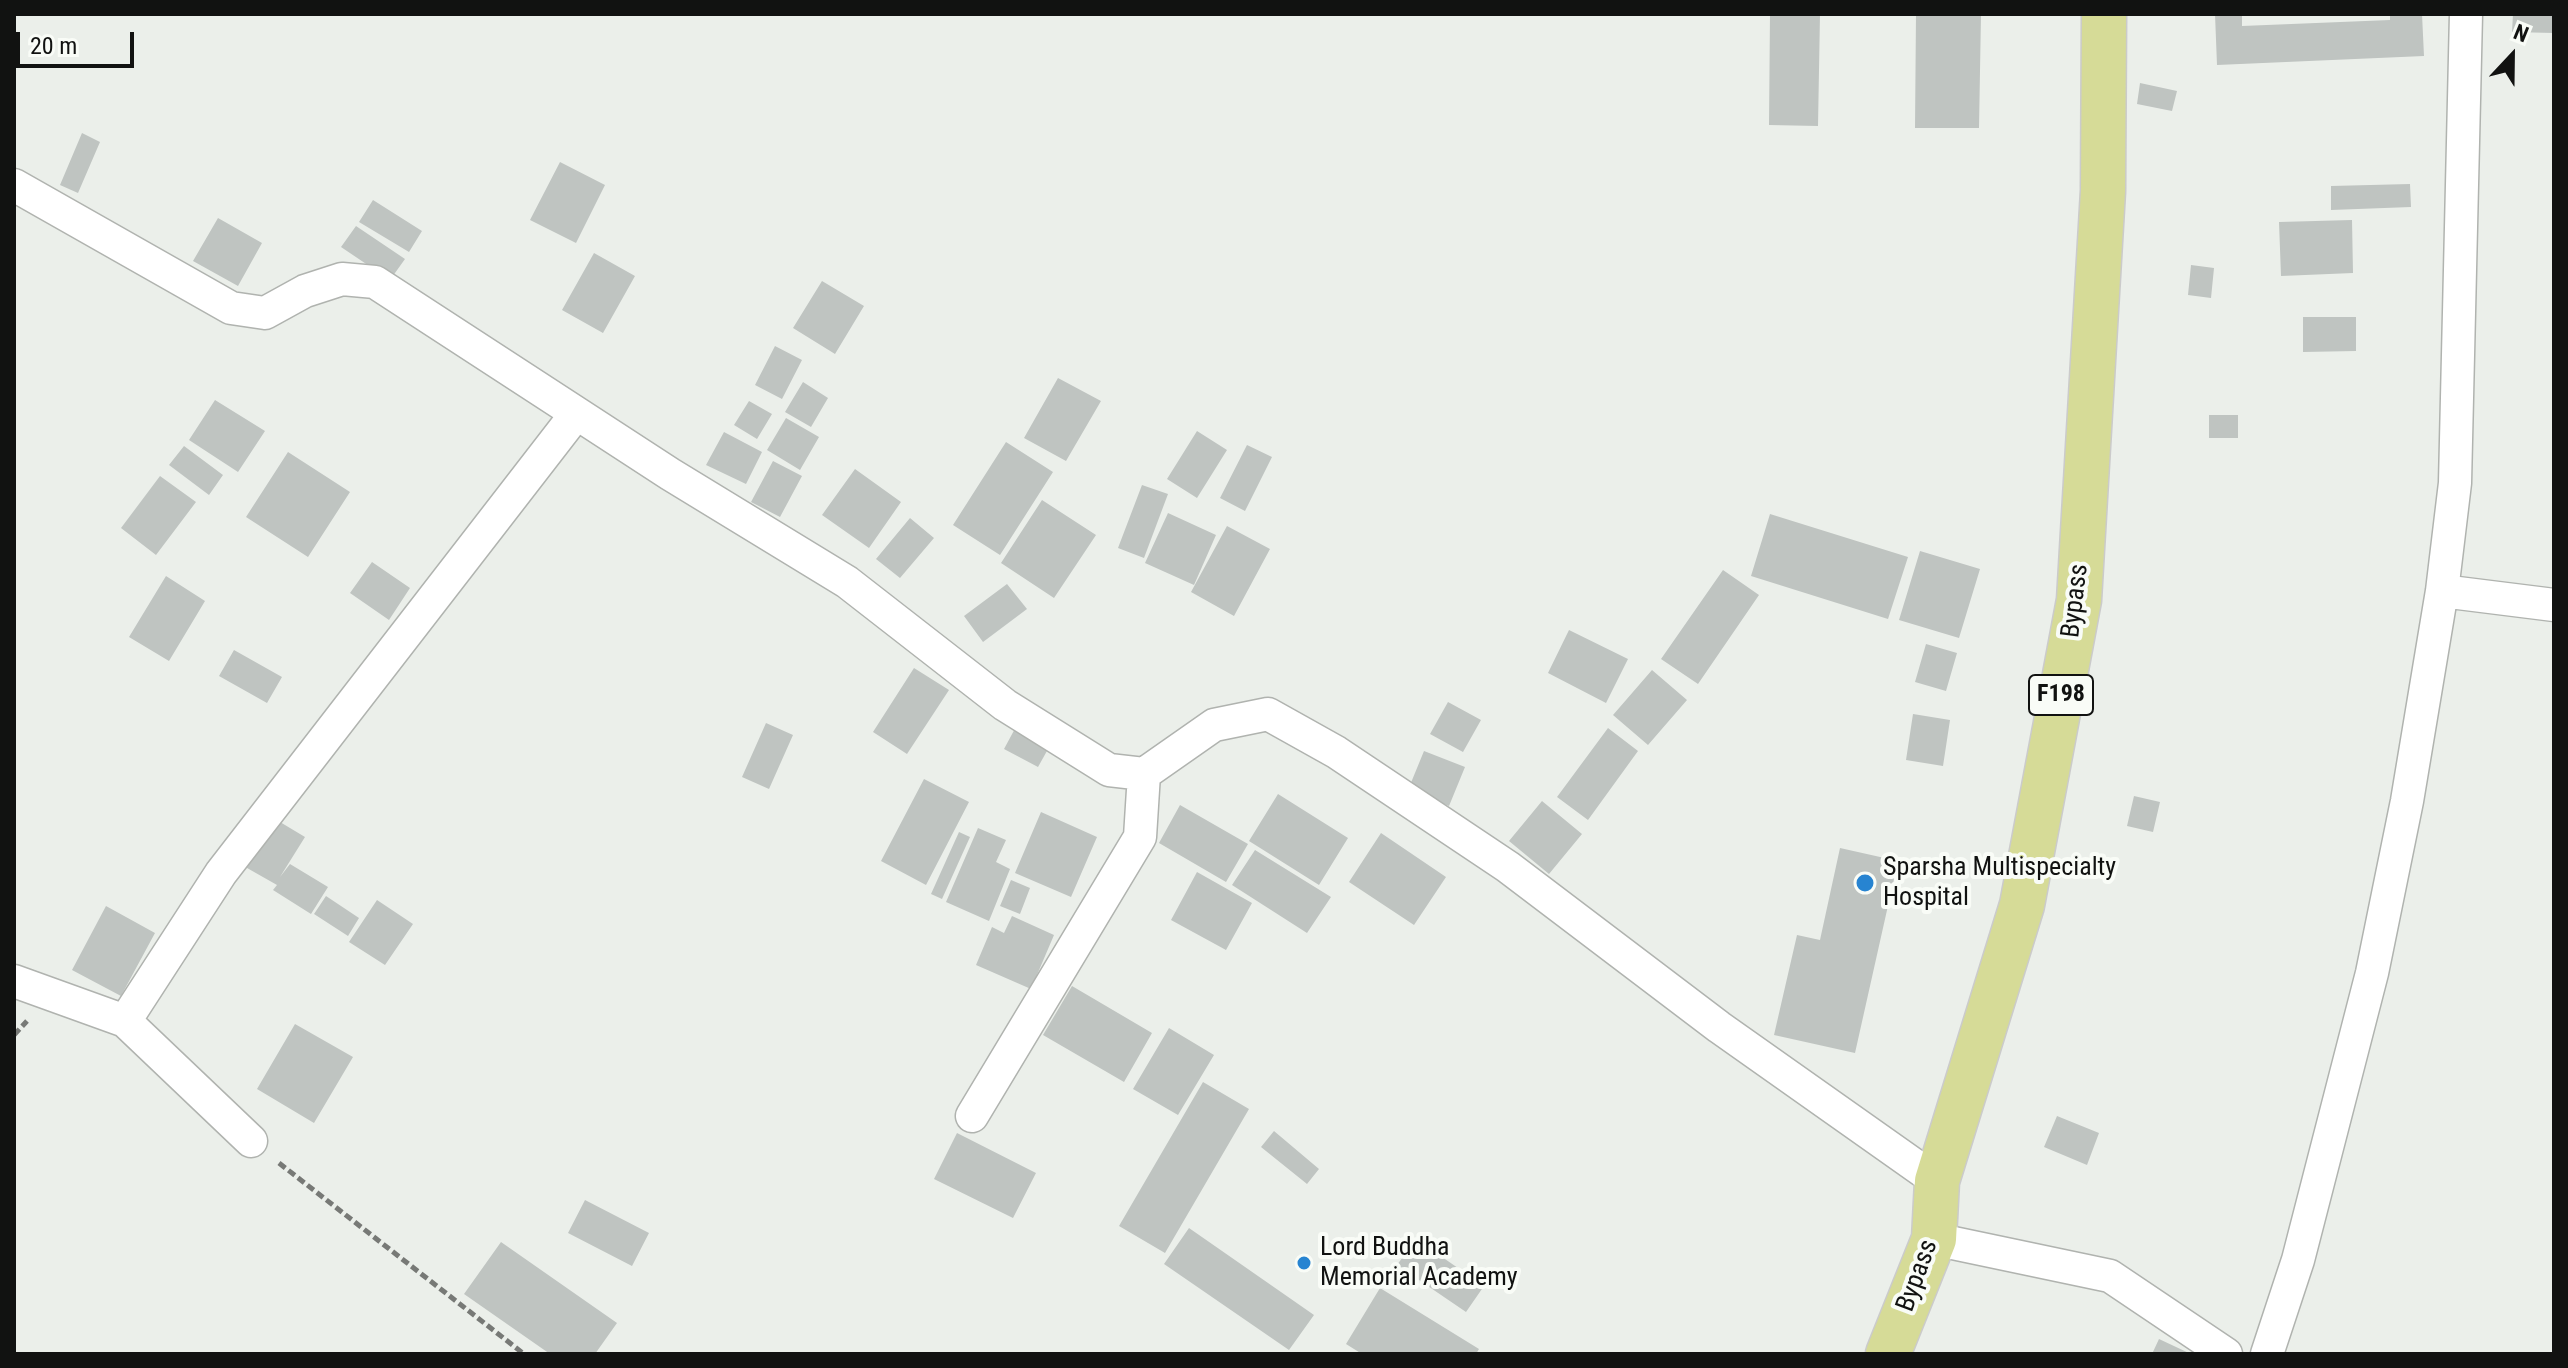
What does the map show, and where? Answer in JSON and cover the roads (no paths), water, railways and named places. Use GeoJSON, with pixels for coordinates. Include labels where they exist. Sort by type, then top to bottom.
{"type":"FeatureCollection","features":[{"type":"Feature","properties":{"kind":"main road","name":"Bypass"},"geometry":{"type":"LineString","coordinates":[[1888,1354],[1934,1239],[1937,1181],[2022,905],[2079,600],[2103,191],[2104,14]]}},
{"type":"Feature","properties":{"kind":"street"},"geometry":{"type":"LineString","coordinates":[[2267,1354],[2298,1260],[2372,973],[2407,801],[2442,591],[2455,483],[2466,14]]}},
{"type":"Feature","properties":{"kind":"street"},"geometry":{"type":"LineString","coordinates":[[14,185],[231,308],[265,313],[305,291],[342,279],[375,282],[576,414],[847,582],[1005,705],[1109,770],[1144,774],[1214,725],[1268,714],[1336,752],[1508,867],[1719,1027],[1937,1181]]}},
{"type":"Feature","properties":{"kind":"street"},"geometry":{"type":"LineString","coordinates":[[125,1021],[221,873],[576,414]]}},
{"type":"Feature","properties":{"kind":"street"},"geometry":{"type":"LineString","coordinates":[[2442,591],[2554,605]]}},
{"type":"Feature","properties":{"kind":"street"},"geometry":{"type":"LineString","coordinates":[[972,1116],[1140,837],[1144,774]]}},
{"type":"Feature","properties":{"kind":"street"},"geometry":{"type":"LineString","coordinates":[[14,981],[125,1021],[251,1141]]}},
{"type":"Feature","properties":{"kind":"street"},"geometry":{"type":"LineString","coordinates":[[1934,1239],[2110,1276],[2226,1354]]}},
{"type":"Feature","properties":{"kind":"place","name":"Sparsha Multispecialty Hospital"},"geometry":{"type":"Point","coordinates":[1865,883]}},
{"type":"Feature","properties":{"kind":"place","name":"Lord Buddha Memorial Academy"},"geometry":{"type":"Point","coordinates":[1304,1263]}}]}
